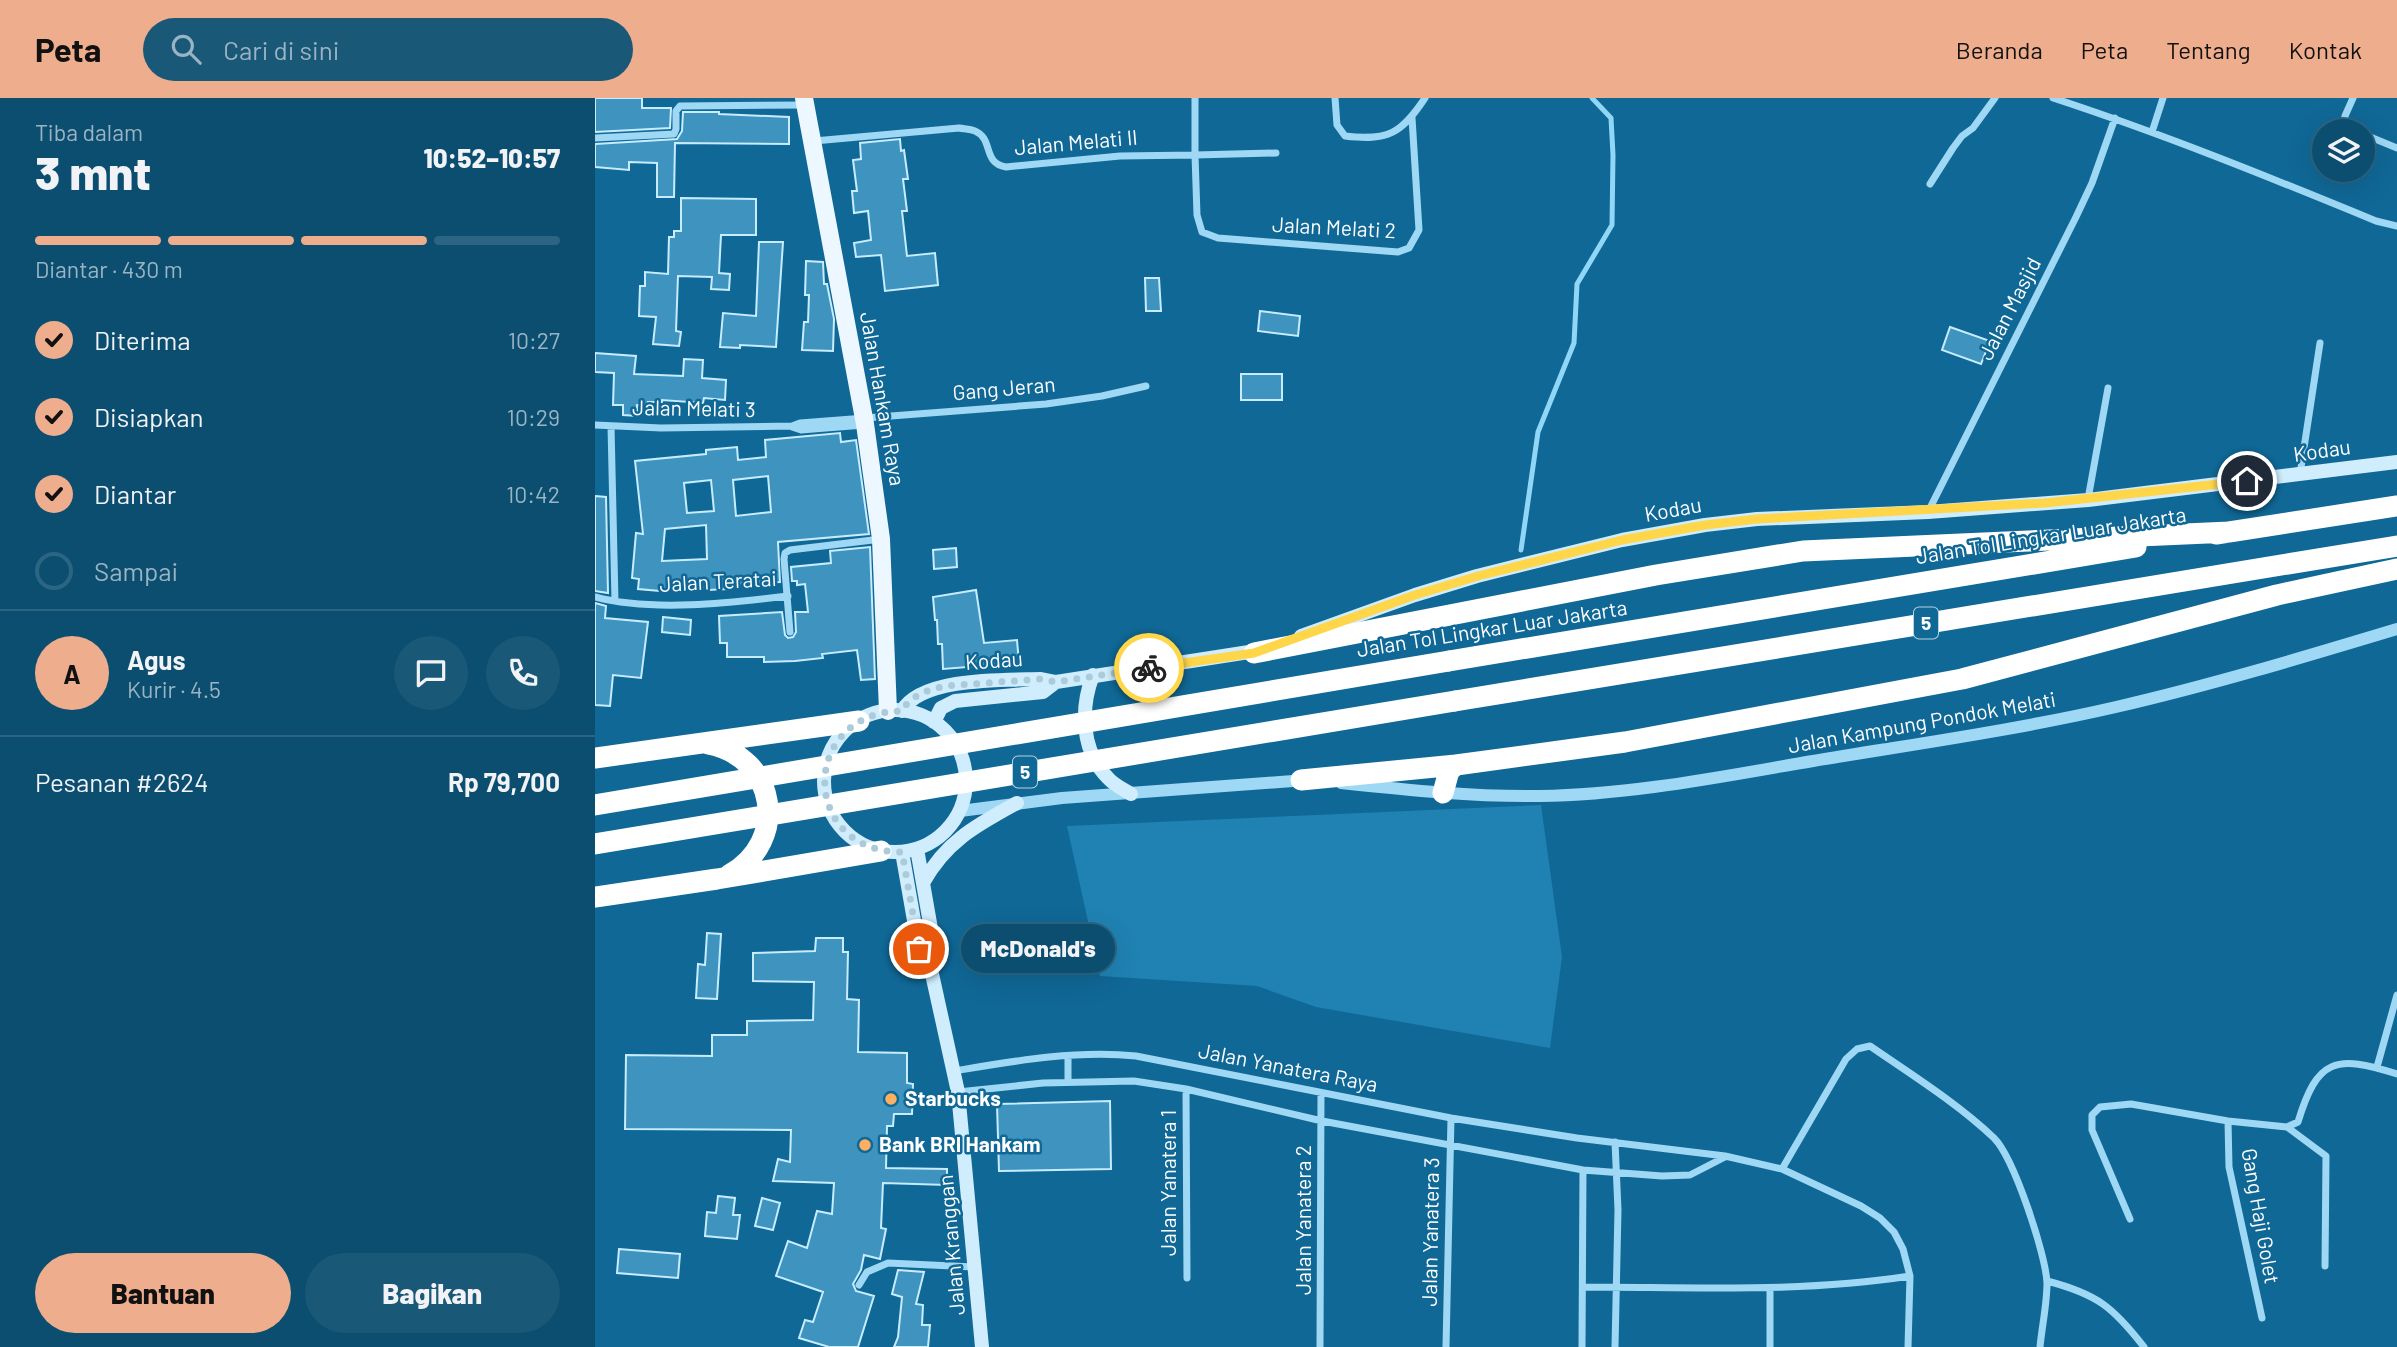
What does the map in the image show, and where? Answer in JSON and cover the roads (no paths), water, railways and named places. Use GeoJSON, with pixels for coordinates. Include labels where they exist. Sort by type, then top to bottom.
{"type":"FeatureCollection","features":[{"type":"Feature","properties":{"kind":"highway","name":"Jalan Tol Lingkar Luar Jakarta"},"geometry":{"type":"LineString","coordinates":[[595,804],[2397,506]]}},
{"type":"Feature","properties":{"kind":"highway"},"geometry":{"type":"LineString","coordinates":[[1254,653],[1631,580],[1803,551],[2230,532]]}},
{"type":"Feature","properties":{"kind":"highway","name":"5"},"geometry":{"type":"LineString","coordinates":[[595,844],[2397,546]]}},
{"type":"Feature","properties":{"kind":"highway"},"geometry":{"type":"LineString","coordinates":[[1301,780],[1455,765],[1625,742],[1962,679],[2277,595],[2397,569]]}},
{"type":"Feature","properties":{"kind":"highway"},"geometry":{"type":"LineString","coordinates":[[595,758],[859,721]]}},
{"type":"Feature","properties":{"kind":"highway"},"geometry":{"type":"LineString","coordinates":[[799,729],[818,731],[837,740]]}},
{"type":"Feature","properties":{"kind":"highway"},"geometry":{"type":"LineString","coordinates":[[699,743],[722,747],[743,758],[758,776],[769,809],[766,832],[755,853],[739,870],[717,879]]}},
{"type":"Feature","properties":{"kind":"highway"},"geometry":{"type":"LineString","coordinates":[[1443,793],[1449,771],[1455,765]]}},
{"type":"Feature","properties":{"kind":"highway"},"geometry":{"type":"LineString","coordinates":[[595,897],[891,851]]}},
{"type":"Feature","properties":{"kind":"main road","name":"Jalan Hankam Raya"},"geometry":{"type":"LineString","coordinates":[[805,101],[865,421],[881,539],[895,711]]}},
{"type":"Feature","properties":{"kind":"main road","name":"Kodau"},"geometry":{"type":"LineString","coordinates":[[895,711],[913,697],[944,686],[999,689],[1031,686],[1254,653],[1415,595],[1478,576],[1622,540],[1705,525],[1757,519],[1928,512],[2088,500],[2397,462]]}},
{"type":"Feature","properties":{"kind":"main road"},"geometry":{"type":"LineString","coordinates":[[1094,675],[1084,711],[1090,748],[1109,780],[1131,793]]}},
{"type":"Feature","properties":{"kind":"main road","name":"Kodau"},"geometry":{"type":"LineString","coordinates":[[934,722],[941,708],[949,703],[999,689]]}},
{"type":"Feature","properties":{"kind":"main road"},"geometry":{"type":"LineString","coordinates":[[895,711],[917,714],[934,722],[950,736],[963,759],[967,785],[960,811],[942,834],[917,849],[891,851],[857,841],[838,824],[827,801],[824,776],[831,751],[837,740],[859,721],[873,714],[895,711]]}},
{"type":"Feature","properties":{"kind":"main road"},"geometry":{"type":"LineString","coordinates":[[923,883],[934,863],[961,835],[1017,803]]}},
{"type":"Feature","properties":{"kind":"main road","name":"Jalan Kranggan"},"geometry":{"type":"LineString","coordinates":[[917,849],[934,946],[932,974]]}},
{"type":"Feature","properties":{"kind":"main road","name":"Jalan Kranggan"},"geometry":{"type":"LineString","coordinates":[[891,851],[919,949],[932,974],[958,1092],[982,1347]]}},
{"type":"Feature","properties":{"kind":"street"},"geometry":{"type":"LineString","coordinates":[[1195,98],[1195,156],[1276,153]]}},
{"type":"Feature","properties":{"kind":"street"},"geometry":{"type":"LineString","coordinates":[[1335,98],[1337,125],[1345,135],[1367,138],[1388,136],[1412,118],[1425,98]]}},
{"type":"Feature","properties":{"kind":"street"},"geometry":{"type":"LineString","coordinates":[[1930,184],[1962,135],[1973,128],[1995,98]]}},
{"type":"Feature","properties":{"kind":"street"},"geometry":{"type":"LineString","coordinates":[[2053,98],[2115,118],[2253,170],[2376,221],[2397,226]]}},
{"type":"Feature","properties":{"kind":"street"},"geometry":{"type":"LineString","coordinates":[[2152,132],[2163,98]]}},
{"type":"Feature","properties":{"kind":"street"},"geometry":{"type":"LineString","coordinates":[[2345,119],[2353,98]]}},
{"type":"Feature","properties":{"kind":"street"},"geometry":{"type":"LineString","coordinates":[[595,138],[674,134],[677,109],[682,106],[805,101]]}},
{"type":"Feature","properties":{"kind":"street","name":"Jalan Melati 2"},"geometry":{"type":"LineString","coordinates":[[1195,156],[1197,215],[1202,232],[1218,238],[1398,252],[1409,248],[1419,230],[1412,118]]}},
{"type":"Feature","properties":{"kind":"street","name":"Jalan Masjid"},"geometry":{"type":"LineString","coordinates":[[1928,512],[2076,217],[2092,183],[2115,118]]}},
{"type":"Feature","properties":{"kind":"street","name":"Jalan Melati II"},"geometry":{"type":"LineString","coordinates":[[813,141],[959,128],[974,130],[982,135],[992,160],[1002,166],[1145,155],[1195,156]]}},
{"type":"Feature","properties":{"kind":"street"},"geometry":{"type":"LineString","coordinates":[[2375,139],[2397,148]]}},
{"type":"Feature","properties":{"kind":"street"},"geometry":{"type":"LineString","coordinates":[[2300,475],[2320,343]]}},
{"type":"Feature","properties":{"kind":"street","name":"Gang Jeran"},"geometry":{"type":"LineString","coordinates":[[865,421],[1046,404],[1146,386]]}},
{"type":"Feature","properties":{"kind":"street"},"geometry":{"type":"LineString","coordinates":[[2088,500],[2108,388]]}},
{"type":"Feature","properties":{"kind":"street","name":"Jalan Melati 3"},"geometry":{"type":"LineString","coordinates":[[595,425],[661,428],[792,426],[800,423],[865,421]]}},
{"type":"Feature","properties":{"kind":"street"},"geometry":{"type":"LineString","coordinates":[[611,426],[615,601]]}},
{"type":"Feature","properties":{"kind":"street","name":"Jalan Teratai"},"geometry":{"type":"LineString","coordinates":[[595,597],[615,601],[693,604],[788,596],[784,559],[787,551],[881,539]]}},
{"type":"Feature","properties":{"kind":"street"},"geometry":{"type":"LineString","coordinates":[[788,596],[790,632]]}},
{"type":"Feature","properties":{"kind":"street","name":"Jalan Kampung Pondok Melati"},"geometry":{"type":"LineString","coordinates":[[960,811],[1062,798],[1301,780],[1443,793],[1541,796],[1608,792],[1741,774],[1969,737],[2121,706],[2277,666],[2397,629]]}},
{"type":"Feature","properties":{"kind":"street"},"geometry":{"type":"LineString","coordinates":[[2377,1067],[2397,995]]}},
{"type":"Feature","properties":{"kind":"street"},"geometry":{"type":"LineString","coordinates":[[1782,1169],[1846,1059],[1857,1049],[1870,1046],[1958,1108],[1996,1140],[2008,1157],[2022,1192],[2047,1281],[2040,1347]]}},
{"type":"Feature","properties":{"kind":"street","name":"Jalan Yanatera Raya"},"geometry":{"type":"LineString","coordinates":[[954,1071],[1037,1057],[1098,1054],[1136,1056],[1451,1118],[1725,1156],[1782,1169],[1861,1206],[1880,1218],[1894,1232],[1903,1249],[1910,1276],[1908,1347]]}},
{"type":"Feature","properties":{"kind":"street"},"geometry":{"type":"LineString","coordinates":[[1068,1056],[1068,1082]]}},
{"type":"Feature","properties":{"kind":"street"},"geometry":{"type":"LineString","coordinates":[[2130,1219],[2092,1130],[2092,1115],[2100,1107],[2131,1104],[2228,1121],[2287,1127],[2298,1122],[2307,1092],[2322,1070],[2350,1062],[2397,1074]]}},
{"type":"Feature","properties":{"kind":"street","name":"Jalan Yanatera Raya"},"geometry":{"type":"LineString","coordinates":[[958,1092],[1068,1082],[1134,1081],[1186,1088],[1322,1121],[1449,1146],[1583,1170],[1616,1173],[1690,1175],[1725,1156]]}},
{"type":"Feature","properties":{"kind":"street","name":"Jalan Yanatera 1"},"geometry":{"type":"LineString","coordinates":[[1186,1088],[1187,1278]]}},
{"type":"Feature","properties":{"kind":"street","name":"Jalan Yanatera 2"},"geometry":{"type":"LineString","coordinates":[[1320,1347],[1321,1093]]}},
{"type":"Feature","properties":{"kind":"street","name":"Jalan Yanatera 3"},"geometry":{"type":"LineString","coordinates":[[1446,1347],[1451,1118]]}},
{"type":"Feature","properties":{"kind":"street","name":"Gang Haji Golet"},"geometry":{"type":"LineString","coordinates":[[2228,1121],[2229,1167],[2262,1318]]}},
{"type":"Feature","properties":{"kind":"street"},"geometry":{"type":"LineString","coordinates":[[2287,1127],[2326,1156],[2325,1266]]}},
{"type":"Feature","properties":{"kind":"street"},"geometry":{"type":"LineString","coordinates":[[1615,1142],[1615,1347]]}},
{"type":"Feature","properties":{"kind":"street"},"geometry":{"type":"LineString","coordinates":[[1582,1347],[1583,1170]]}},
{"type":"Feature","properties":{"kind":"street"},"geometry":{"type":"LineString","coordinates":[[859,1285],[867,1272],[888,1263],[975,1267]]}},
{"type":"Feature","properties":{"kind":"street"},"geometry":{"type":"LineString","coordinates":[[1583,1287],[1770,1289],[1856,1284],[1910,1276]]}},
{"type":"Feature","properties":{"kind":"street"},"geometry":{"type":"LineString","coordinates":[[2047,1281],[2073,1288],[2109,1307],[2144,1347]]}},
{"type":"Feature","properties":{"kind":"street"},"geometry":{"type":"LineString","coordinates":[[1770,1289],[1770,1347]]}},
{"type":"Feature","properties":{"kind":"waterway"},"geometry":{"type":"LineString","coordinates":[[1521,550],[1538,432],[1574,343],[1577,284],[1612,225],[1611,118],[1592,98]]}},
{"type":"Feature","properties":{"kind":"place","name":"McDonald's"},"geometry":{"type":"Point","coordinates":[919,949]}},
{"type":"Feature","properties":{"kind":"place","name":"Starbucks"},"geometry":{"type":"Point","coordinates":[891,1099]}},
{"type":"Feature","properties":{"kind":"place","name":"Bank BRI Hankam"},"geometry":{"type":"Point","coordinates":[865,1145]}}]}
